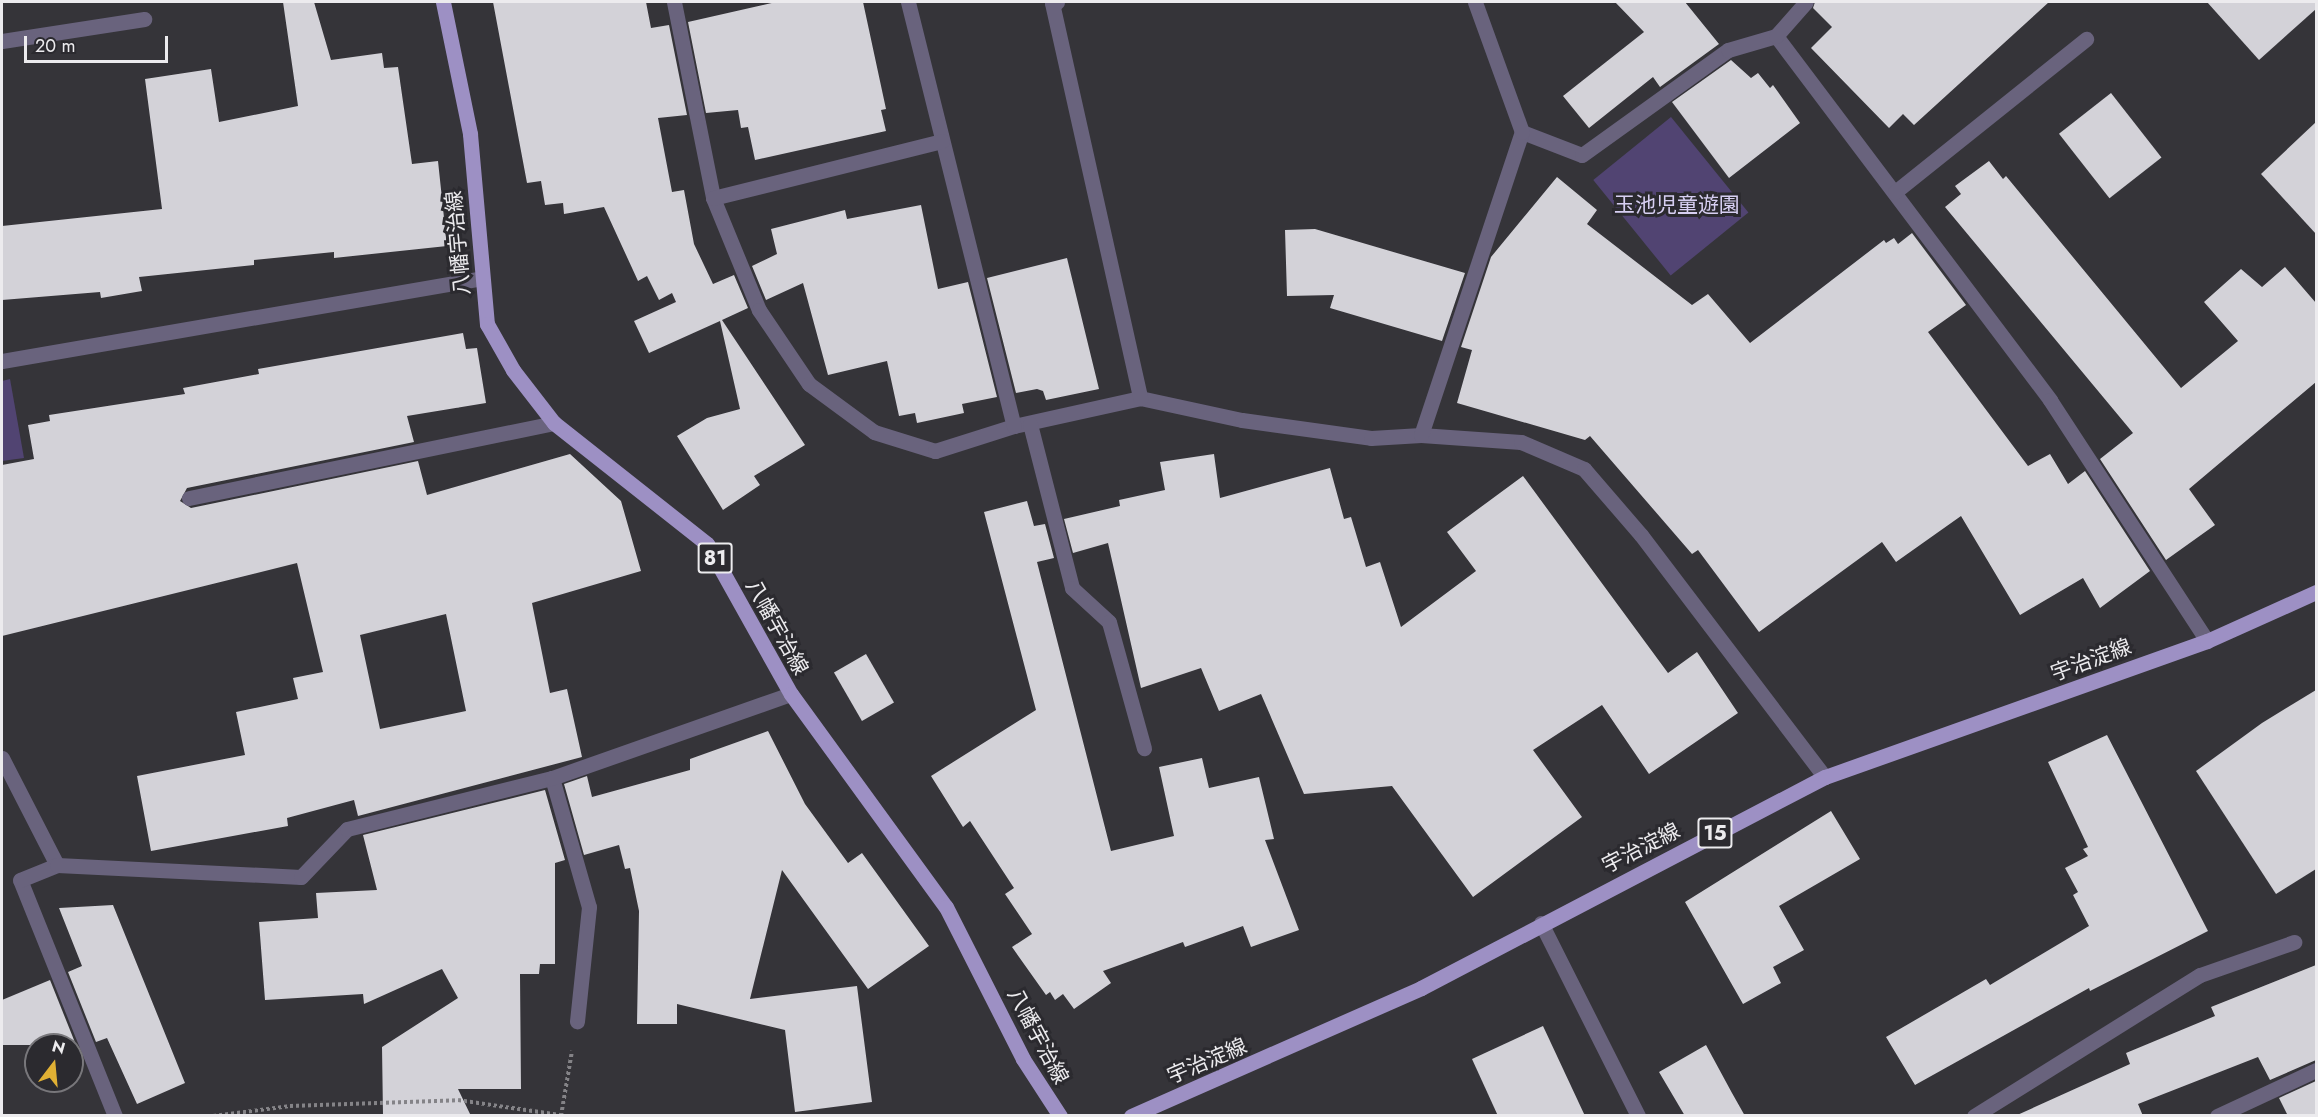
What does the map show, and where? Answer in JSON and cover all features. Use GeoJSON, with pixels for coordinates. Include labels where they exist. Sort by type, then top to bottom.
{"type":"FeatureCollection","features":[{"type":"Feature","properties":{"kind":"main road","name":"八幡宇治線"},"geometry":{"type":"LineString","coordinates":[[443,2],[470,134],[481,279],[488,324],[513,370],[554,423],[707,544],[791,694],[946,907],[1023,1059],[1060,1116]]}},
{"type":"Feature","properties":{"kind":"main road","name":"宇治淀線"},"geometry":{"type":"LineString","coordinates":[[1131,1116],[1421,988],[1541,923],[1825,777],[2207,641],[2316,592]]}},
{"type":"Feature","properties":{"kind":"street"},"geometry":{"type":"LineString","coordinates":[[674,2],[713,198],[759,310],[809,384],[874,432],[935,451],[1014,426],[1140,398],[1242,420],[1371,438],[1421,435],[1521,442],[1584,469],[1641,535],[1825,777]]}},
{"type":"Feature","properties":{"kind":"street"},"geometry":{"type":"LineString","coordinates":[[908,2],[1014,426]]}},
{"type":"Feature","properties":{"kind":"street"},"geometry":{"type":"LineString","coordinates":[[1057,2],[1052,3],[1140,398]]}},
{"type":"Feature","properties":{"kind":"street"},"geometry":{"type":"LineString","coordinates":[[1421,435],[1522,132],[1475,2]]}},
{"type":"Feature","properties":{"kind":"street"},"geometry":{"type":"LineString","coordinates":[[1522,132],[1582,155],[1728,50],[1776,36],[1806,2]]}},
{"type":"Feature","properties":{"kind":"street"},"geometry":{"type":"LineString","coordinates":[[2,40],[144,19]]}},
{"type":"Feature","properties":{"kind":"street"},"geometry":{"type":"LineString","coordinates":[[1776,36],[2050,400],[2207,641]]}},
{"type":"Feature","properties":{"kind":"street"},"geometry":{"type":"LineString","coordinates":[[1895,192],[2086,39]]}},
{"type":"Feature","properties":{"kind":"street"},"geometry":{"type":"LineString","coordinates":[[713,198],[942,141]]}},
{"type":"Feature","properties":{"kind":"street"},"geometry":{"type":"LineString","coordinates":[[2,361],[481,279]]}},
{"type":"Feature","properties":{"kind":"street"},"geometry":{"type":"LineString","coordinates":[[189,498],[554,423]]}},
{"type":"Feature","properties":{"kind":"street"},"geometry":{"type":"LineString","coordinates":[[1030,424],[1072,588],[1109,622],[1144,748]]}},
{"type":"Feature","properties":{"kind":"street"},"geometry":{"type":"LineString","coordinates":[[115,1116],[20,880],[57,865],[301,877],[347,829],[552,777],[791,694]]}},
{"type":"Feature","properties":{"kind":"street"},"geometry":{"type":"LineString","coordinates":[[2,758],[57,865]]}},
{"type":"Feature","properties":{"kind":"street"},"geometry":{"type":"LineString","coordinates":[[552,777],[589,907],[577,1021]]}},
{"type":"Feature","properties":{"kind":"street"},"geometry":{"type":"LineString","coordinates":[[1541,923],[1638,1116]]}},
{"type":"Feature","properties":{"kind":"street"},"geometry":{"type":"LineString","coordinates":[[1974,1116],[2200,975],[2294,942]]}},
{"type":"Feature","properties":{"kind":"street"},"geometry":{"type":"LineString","coordinates":[[2217,1116],[2316,1070]]}},
{"type":"Feature","properties":{"kind":"path"},"geometry":{"type":"LineString","coordinates":[[213,1116],[290,1106],[458,1100],[561,1115],[577,1021]]}},
{"type":"Feature","properties":{"kind":"green space","name":"玉池児童遊園"},"geometry":{"type":"Polygon","coordinates":[[[1671,117],[1748,213],[1671,276],[1593,180],[1671,117]]]}},
{"type":"Feature","properties":{"kind":"green space"},"geometry":{"type":"Polygon","coordinates":[[[10,379],[24,458],[2,461],[2,381],[10,379]]]}},
{"type":"Feature","properties":{"kind":"building"},"geometry":{"type":"Polygon","coordinates":[[[283,2],[314,2],[331,60],[382,53],[384,68],[398,67],[412,164],[438,161],[447,246],[334,258],[334,252],[254,260],[254,265],[139,277],[142,291],[101,298],[100,292],[2,300],[2,226],[162,209],[145,79],[211,69],[219,122],[298,106],[283,2]]]}},
{"type":"Feature","properties":{"kind":"building"},"geometry":{"type":"Polygon","coordinates":[[[493,2],[646,2],[651,28],[669,25],[687,115],[658,118],[672,192],[684,190],[694,244],[713,284],[734,275],[748,308],[722,320],[805,445],[754,476],[760,485],[723,510],[677,436],[707,418],[740,409],[720,321],[649,353],[634,321],[676,302],[672,293],[659,300],[647,276],[638,281],[604,207],[564,214],[563,203],[545,205],[541,181],[527,183],[493,2]]]}},
{"type":"Feature","properties":{"kind":"building"},"geometry":{"type":"Polygon","coordinates":[[[776,2],[863,2],[886,109],[881,110],[886,131],[755,160],[748,127],[741,128],[738,110],[706,113],[688,22],[776,2]]]}},
{"type":"Feature","properties":{"kind":"building"},"geometry":{"type":"Polygon","coordinates":[[[1615,2],[1685,2],[1719,44],[1660,87],[1653,77],[1589,128],[1563,96],[1644,32],[1615,2]]]}},
{"type":"Feature","properties":{"kind":"building"},"geometry":{"type":"Polygon","coordinates":[[[1815,2],[2049,2],[1914,125],[1903,114],[1889,128],[1811,48],[1832,27],[1813,8],[1815,2]]]}},
{"type":"Feature","properties":{"kind":"building"},"geometry":{"type":"Polygon","coordinates":[[[2207,2],[2316,2],[2316,9],[2259,60],[2207,2]]]}},
{"type":"Feature","properties":{"kind":"building"},"geometry":{"type":"Polygon","coordinates":[[[1731,60],[1751,78],[1758,73],[1770,88],[1773,85],[1800,123],[1729,178],[1672,102],[1731,60]]]}},
{"type":"Feature","properties":{"kind":"building"},"geometry":{"type":"Polygon","coordinates":[[[2111,93],[2161,158],[2109,198],[2059,134],[2111,93]]]}},
{"type":"Feature","properties":{"kind":"building"},"geometry":{"type":"Polygon","coordinates":[[[2316,122],[2316,234],[2261,174],[2316,122]]]}},
{"type":"Feature","properties":{"kind":"building"},"geometry":{"type":"Polygon","coordinates":[[[1989,161],[2003,179],[2006,176],[2181,388],[2238,341],[2204,302],[2241,269],[2262,287],[2285,267],[2316,303],[2316,382],[2189,489],[2215,525],[2166,560],[2100,459],[2133,433],[1945,207],[1961,194],[1955,186],[1989,161]]]}},
{"type":"Feature","properties":{"kind":"building"},"geometry":{"type":"Polygon","coordinates":[[[1557,177],[1597,210],[1587,224],[1692,305],[1708,294],[1750,343],[1884,240],[1886,243],[1894,238],[1898,244],[1912,233],[1966,305],[1928,332],[2028,466],[2050,454],[2068,484],[2085,471],[2150,571],[2100,608],[2083,578],[2020,615],[1961,516],[1896,562],[1882,542],[1759,632],[1698,550],[1692,554],[1590,436],[1585,440],[1457,403],[1472,350],[1461,347],[1491,257],[1557,177]]]}},
{"type":"Feature","properties":{"kind":"building"},"geometry":{"type":"Polygon","coordinates":[[[921,205],[938,289],[968,282],[997,397],[962,404],[964,413],[917,423],[915,413],[899,416],[887,361],[828,375],[803,283],[766,300],[752,266],[777,254],[771,229],[845,210],[847,219],[921,205]]]}},
{"type":"Feature","properties":{"kind":"building"},"geometry":{"type":"Polygon","coordinates":[[[1315,229],[1465,273],[1442,341],[1330,308],[1334,295],[1287,296],[1285,230],[1315,229]]]}},
{"type":"Feature","properties":{"kind":"building"},"geometry":{"type":"Polygon","coordinates":[[[1067,258],[1099,389],[1046,400],[1043,391],[1037,389],[1016,393],[987,278],[1067,258]]]}},
{"type":"Feature","properties":{"kind":"building"},"geometry":{"type":"Polygon","coordinates":[[[463,333],[466,349],[477,348],[486,403],[407,416],[414,442],[187,488],[180,501],[191,508],[418,461],[427,495],[570,454],[621,501],[641,571],[532,603],[550,693],[567,689],[582,757],[358,816],[354,800],[287,818],[288,826],[151,851],[137,776],[245,755],[236,712],[298,699],[293,678],[323,672],[297,563],[2,636],[2,465],[34,459],[28,425],[50,421],[49,415],[185,394],[183,388],[259,374],[258,369],[463,333]],[[446,614],[360,635],[380,729],[466,711],[446,614]]]}},
{"type":"Feature","properties":{"kind":"building"},"geometry":{"type":"Polygon","coordinates":[[[1214,454],[1220,498],[1330,468],[1344,519],[1351,517],[1366,567],[1380,562],[1401,627],[1476,571],[1447,532],[1523,476],[1668,673],[1697,652],[1738,713],[1649,774],[1602,705],[1533,750],[1582,817],[1473,897],[1392,786],[1304,794],[1261,694],[1219,711],[1201,668],[1141,688],[1108,543],[1073,553],[1064,519],[1120,506],[1119,500],[1165,490],[1160,462],[1214,454]]]}},
{"type":"Feature","properties":{"kind":"building"},"geometry":{"type":"Polygon","coordinates":[[[1027,501],[1034,526],[1045,524],[1054,558],[1037,562],[1111,851],[1174,836],[1159,767],[1202,758],[1209,788],[1259,777],[1274,839],[1265,840],[1299,930],[1251,947],[1243,926],[1185,947],[1183,942],[1103,971],[1111,983],[1074,1009],[1063,994],[1055,1000],[1050,992],[1046,995],[1012,947],[1032,934],[1005,894],[1014,888],[970,821],[963,827],[931,776],[1036,710],[984,512],[1027,501]]]}},
{"type":"Feature","properties":{"kind":"building"},"geometry":{"type":"Polygon","coordinates":[[[866,654],[894,702],[862,721],[834,672],[866,654]]]}},
{"type":"Feature","properties":{"kind":"building"},"geometry":{"type":"Polygon","coordinates":[[[2316,690],[2316,869],[2276,894],[2196,771],[2262,723],[2316,690]]]}},
{"type":"Feature","properties":{"kind":"building"},"geometry":{"type":"Polygon","coordinates":[[[768,731],[805,804],[848,863],[862,853],[929,946],[868,989],[782,870],[750,999],[857,986],[872,1102],[795,1112],[785,1030],[677,1004],[677,1024],[637,1024],[639,911],[630,868],[625,869],[619,845],[584,855],[564,784],[587,776],[592,797],[690,770],[690,759],[768,731]]]}},
{"type":"Feature","properties":{"kind":"building"},"geometry":{"type":"Polygon","coordinates":[[[2107,735],[2208,931],[2090,991],[2089,988],[1915,1085],[1886,1037],[1986,979],[1990,985],[2089,926],[2073,895],[2078,892],[2065,868],[2088,856],[2083,849],[2088,847],[2048,762],[2107,735]]]}},
{"type":"Feature","properties":{"kind":"building"},"geometry":{"type":"Polygon","coordinates":[[[545,790],[565,860],[555,863],[555,964],[540,964],[539,974],[520,974],[521,1089],[458,1089],[471,1116],[383,1116],[382,1047],[458,998],[442,969],[364,1004],[363,994],[265,1000],[259,922],[318,918],[316,893],[377,890],[363,835],[545,790]]]}},
{"type":"Feature","properties":{"kind":"building"},"geometry":{"type":"Polygon","coordinates":[[[1831,811],[1860,859],[1779,906],[1804,950],[1773,967],[1781,983],[1743,1004],[1685,902],[1831,811]]]}},
{"type":"Feature","properties":{"kind":"building"},"geometry":{"type":"Polygon","coordinates":[[[113,905],[185,1083],[137,1104],[107,1038],[96,1042],[68,972],[82,966],[59,908],[113,905]]]}},
{"type":"Feature","properties":{"kind":"building"},"geometry":{"type":"Polygon","coordinates":[[[2316,965],[2316,1060],[2270,1080],[2258,1057],[2138,1104],[2143,1116],[2015,1116],[2130,1064],[2126,1053],[2215,1016],[2211,1007],[2316,965]]]}},
{"type":"Feature","properties":{"kind":"building"},"geometry":{"type":"Polygon","coordinates":[[[50,980],[71,1033],[24,1033],[24,1045],[2,1045],[2,1000],[50,980]]]}},
{"type":"Feature","properties":{"kind":"building"},"geometry":{"type":"Polygon","coordinates":[[[1543,1026],[1585,1116],[1498,1116],[1472,1059],[1543,1026]]]}},
{"type":"Feature","properties":{"kind":"building"},"geometry":{"type":"Polygon","coordinates":[[[1706,1045],[1745,1116],[1685,1116],[1659,1072],[1706,1045]]]}},
{"type":"Feature","properties":{"kind":"building"},"geometry":{"type":"Polygon","coordinates":[[[2316,1081],[2316,1116],[2288,1116],[2279,1098],[2316,1081]]]}}]}
